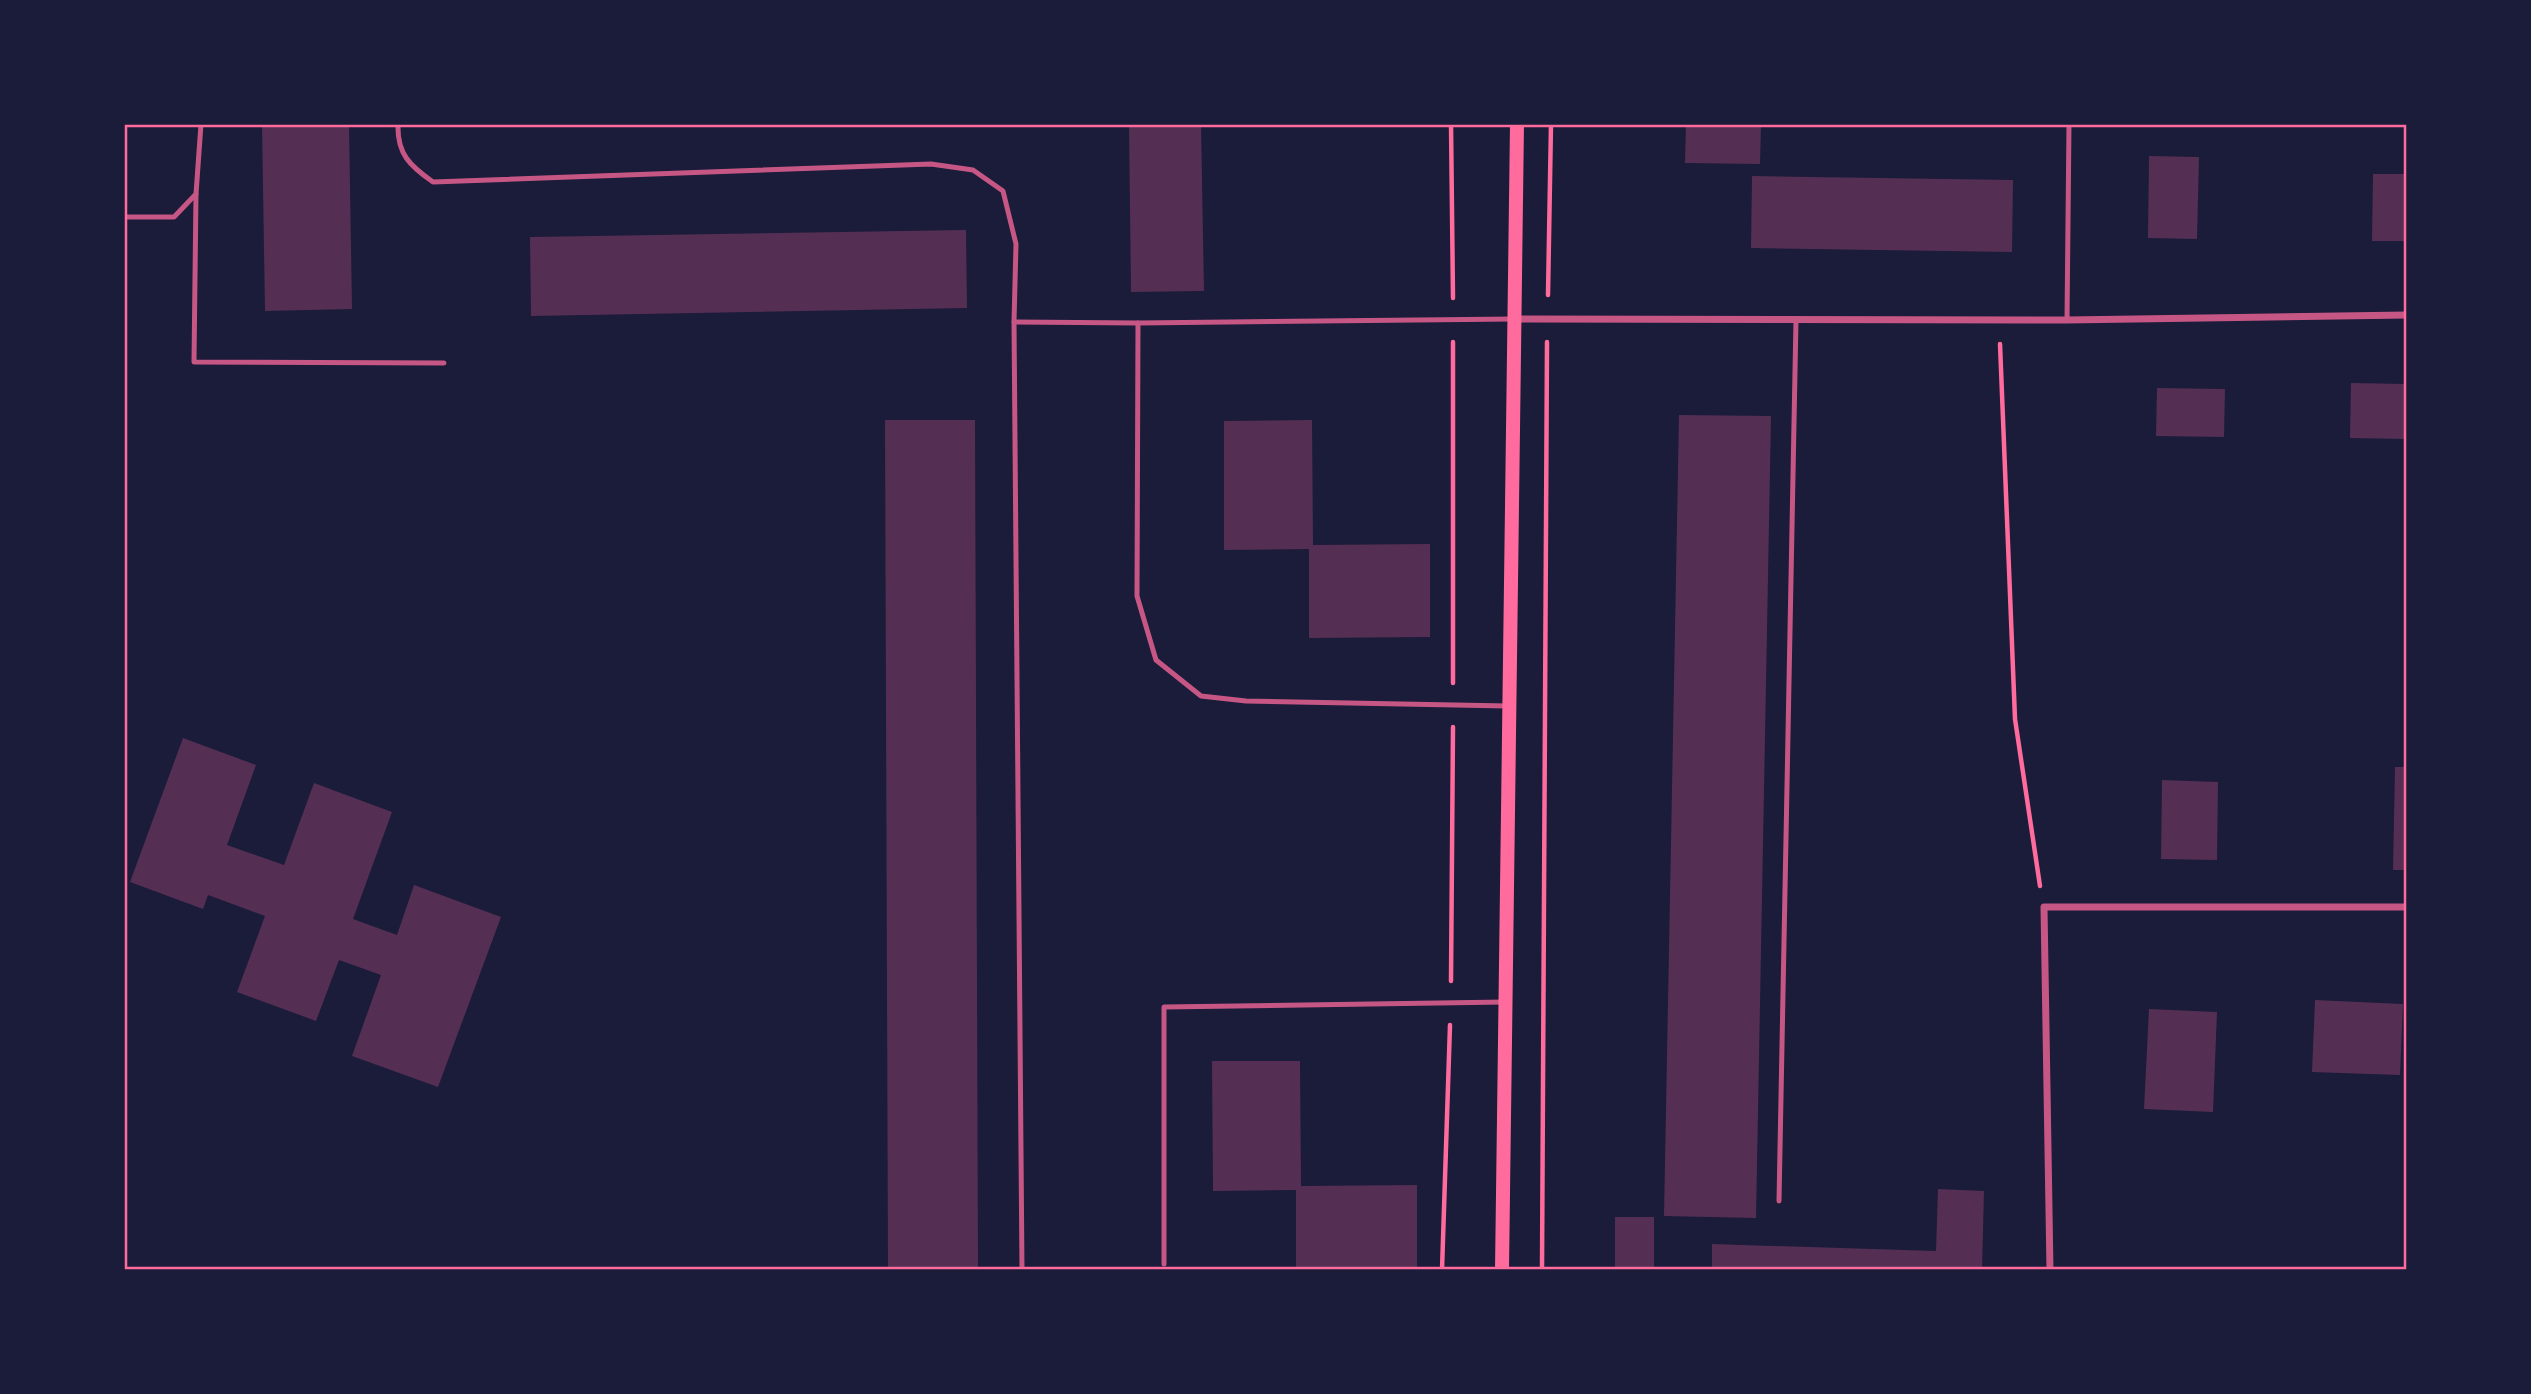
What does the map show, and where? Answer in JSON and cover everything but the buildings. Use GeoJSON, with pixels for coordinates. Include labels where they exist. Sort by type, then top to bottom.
{"type":"FeatureCollection","features":[{"type":"Feature","properties":{"kind":"main road"},"geometry":{"type":"LineString","coordinates":[[1502,1270],[1517,124]]}},
{"type":"Feature","properties":{"kind":"street"},"geometry":{"type":"LineString","coordinates":[[1514,319],[2067,320],[2407,315]]}},
{"type":"Feature","properties":{"kind":"street"},"geometry":{"type":"LineString","coordinates":[[2050,1270],[2044,907],[2407,907]]}},
{"type":"Feature","properties":{"kind":"lane"},"geometry":{"type":"LineString","coordinates":[[201,124],[196,194],[194,362],[444,363]]}},
{"type":"Feature","properties":{"kind":"lane"},"geometry":{"type":"LineString","coordinates":[[397,124],[397,141],[411,167],[433,182],[931,164],[973,170],[1003,191],[1016,244],[1014,322],[1022,1270]]}},
{"type":"Feature","properties":{"kind":"lane"},"geometry":{"type":"LineString","coordinates":[[2067,320],[2069,124]]}},
{"type":"Feature","properties":{"kind":"lane"},"geometry":{"type":"LineString","coordinates":[[124,218],[174,217],[196,194]]}},
{"type":"Feature","properties":{"kind":"lane"},"geometry":{"type":"LineString","coordinates":[[1014,322],[1514,319]]}},
{"type":"Feature","properties":{"kind":"lane"},"geometry":{"type":"LineString","coordinates":[[1779,1201],[1796,320]]}},
{"type":"Feature","properties":{"kind":"lane"},"geometry":{"type":"LineString","coordinates":[[1138,323],[1137,596],[1156,660],[1201,696],[1246,701],[1509,706]]}},
{"type":"Feature","properties":{"kind":"lane"},"geometry":{"type":"LineString","coordinates":[[1164,1264],[1164,1007],[1505,1002]]}},
{"type":"Feature","properties":{"kind":"path"},"geometry":{"type":"LineString","coordinates":[[1542,1270],[1547,319],[1551,124]]}},
{"type":"Feature","properties":{"kind":"path"},"geometry":{"type":"LineString","coordinates":[[1999,320],[2015,719],[2044,907]]}}]}
